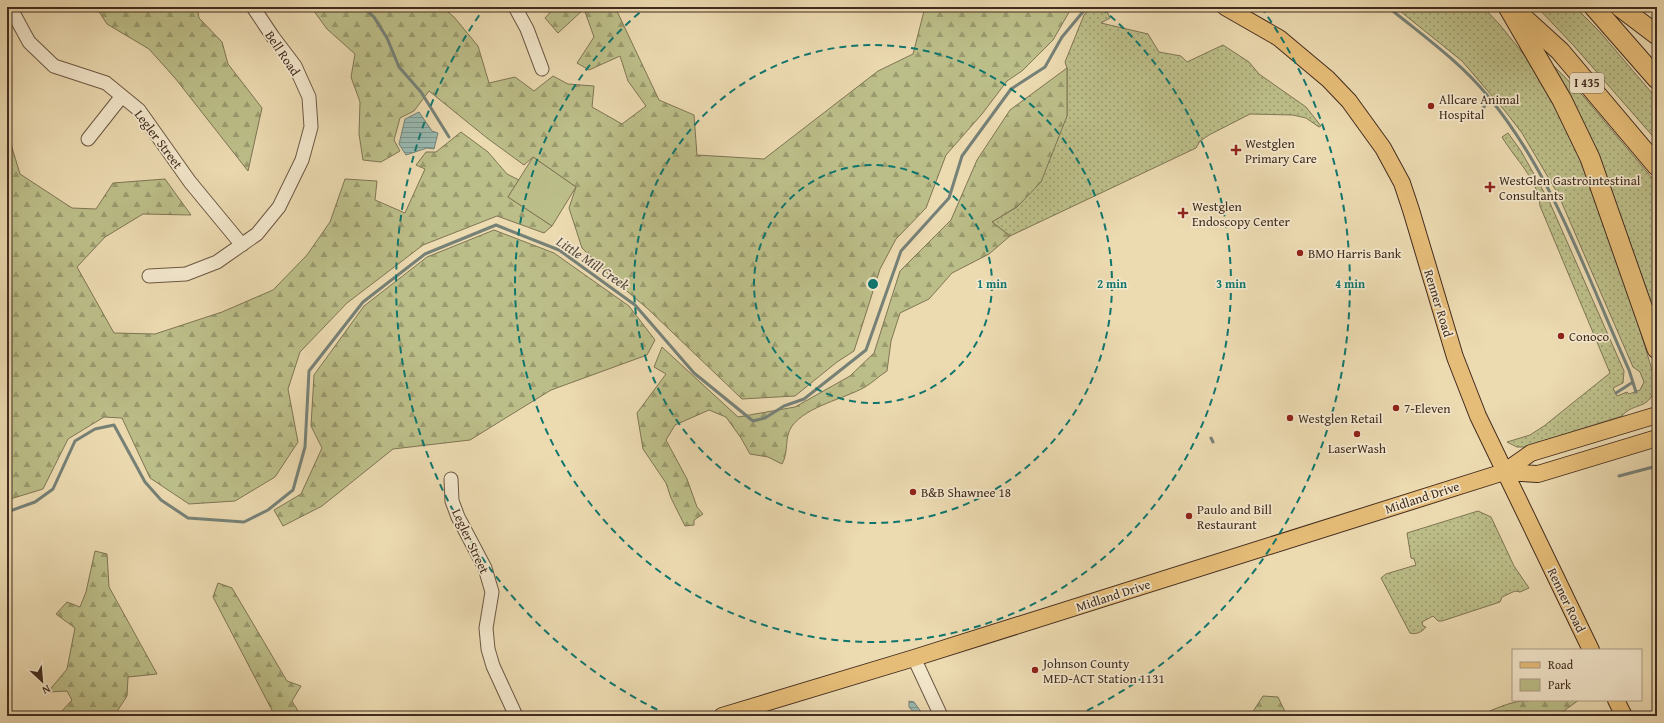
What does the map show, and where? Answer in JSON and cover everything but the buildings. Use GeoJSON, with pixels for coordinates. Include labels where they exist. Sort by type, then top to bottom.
{"type":"FeatureCollection","features":[{"type":"Feature","properties":{"kind":"highway"},"geometry":{"type":"LineString","coordinates":[[1508,7],[1562,100],[1590,158],[1657,349]]}},
{"type":"Feature","properties":{"kind":"highway","name":"I 435"},"geometry":{"type":"LineString","coordinates":[[1512,7],[1560,51],[1657,166]]}},
{"type":"Feature","properties":{"kind":"highway"},"geometry":{"type":"LineString","coordinates":[[1594,7],[1657,79]]}},
{"type":"Feature","properties":{"kind":"highway"},"geometry":{"type":"LineString","coordinates":[[1620,7],[1657,35]]}},
{"type":"Feature","properties":{"kind":"main road","name":"Renner Road"},"geometry":{"type":"LineString","coordinates":[[1225,7],[1279,38],[1328,79],[1349,101],[1383,148],[1402,183],[1455,357],[1478,416],[1592,649]]}},
{"type":"Feature","properties":{"kind":"main road","name":"Midland Drive"},"geometry":{"type":"LineString","coordinates":[[722,716],[914,658],[1504,472],[1531,453],[1657,414]]}},
{"type":"Feature","properties":{"kind":"main road","name":"Midland Drive"},"geometry":{"type":"LineString","coordinates":[[1504,472],[1538,474],[1657,438]]}},
{"type":"Feature","properties":{"kind":"main road"},"geometry":{"type":"LineString","coordinates":[[1616,701],[1624,716]]}},
{"type":"Feature","properties":{"kind":"street","name":"Legler Street"},"geometry":{"type":"LineString","coordinates":[[10,7],[29,42],[54,66],[106,84],[139,110],[190,182],[242,245]]}},
{"type":"Feature","properties":{"kind":"street","name":"Bell Road"},"geometry":{"type":"LineString","coordinates":[[149,276],[186,274],[218,262],[258,234],[279,207],[302,160],[311,127],[309,97],[295,66],[273,38],[253,7]]}},
{"type":"Feature","properties":{"kind":"street"},"geometry":{"type":"LineString","coordinates":[[515,7],[527,29],[542,69]]}},
{"type":"Feature","properties":{"kind":"street"},"geometry":{"type":"LineString","coordinates":[[88,139],[122,96]]}},
{"type":"Feature","properties":{"kind":"street","name":"Legler Street"},"geometry":{"type":"LineString","coordinates":[[451,480],[452,501],[458,517],[486,568],[492,592],[486,628],[488,649],[493,666],[516,716]]}},
{"type":"Feature","properties":{"kind":"street"},"geometry":{"type":"LineString","coordinates":[[914,658],[941,716]]}},
{"type":"Feature","properties":{"kind":"green space"},"geometry":{"type":"Polygon","coordinates":[[[96,7],[197,7],[199,18],[222,42],[228,64],[262,108],[248,171],[175,78],[149,49],[107,24],[96,7]]]}},
{"type":"Feature","properties":{"kind":"green space"},"geometry":{"type":"Polygon","coordinates":[[[311,7],[442,7],[454,17],[478,46],[489,83],[515,77],[534,91],[553,76],[568,84],[594,86],[592,107],[622,124],[646,106],[628,81],[620,56],[589,70],[577,63],[594,37],[584,9],[558,33],[545,18],[555,7],[615,7],[659,100],[694,115],[697,155],[764,159],[878,71],[913,54],[924,11],[921,7],[1072,7],[1053,40],[1022,71],[1007,81],[982,114],[946,155],[926,208],[896,239],[880,269],[854,351],[837,362],[795,396],[742,399],[648,309],[615,281],[582,248],[569,208],[576,187],[533,157],[524,165],[487,138],[429,91],[414,111],[400,118],[394,140],[400,151],[381,162],[363,160],[359,134],[360,102],[351,77],[355,54],[327,29],[311,7]]]}},
{"type":"Feature","properties":{"kind":"green space"},"geometry":{"type":"Polygon","coordinates":[[[1091,7],[1105,7],[1110,18],[1101,23],[1148,34],[1159,52],[1181,56],[1187,62],[1223,45],[1249,62],[1259,74],[1306,107],[1321,126],[1319,127],[1306,118],[1293,115],[1250,114],[1209,135],[1200,141],[1196,148],[1010,236],[992,222],[1017,207],[1067,116],[1067,68],[1065,62],[1084,15],[1091,7]]]}},
{"type":"Feature","properties":{"kind":"green space"},"geometry":{"type":"Polygon","coordinates":[[[1395,7],[1483,7],[1500,25],[1533,66],[1577,146],[1629,294],[1656,383],[1654,392],[1642,405],[1627,411],[1622,416],[1524,447],[1517,447],[1507,442],[1530,435],[1544,426],[1610,373],[1540,206],[1531,178],[1502,137],[1508,133],[1521,151],[1550,203],[1624,371],[1623,383],[1613,388],[1617,396],[1627,392],[1629,394],[1640,390],[1644,382],[1640,372],[1633,367],[1558,194],[1522,133],[1462,61],[1395,7]]]}},
{"type":"Feature","properties":{"kind":"green space"},"geometry":{"type":"Polygon","coordinates":[[[1537,7],[1575,7],[1599,31],[1657,99],[1657,141],[1574,46],[1537,7]]]}},
{"type":"Feature","properties":{"kind":"green space"},"geometry":{"type":"Polygon","coordinates":[[[1554,66],[1584,97],[1657,184],[1657,319],[1611,191],[1552,68],[1554,66]]]}},
{"type":"Feature","properties":{"kind":"green space"},"geometry":{"type":"Polygon","coordinates":[[[1067,68],[1067,116],[1041,182],[1018,206],[992,222],[1010,236],[989,254],[952,273],[929,299],[900,313],[891,341],[887,371],[865,387],[816,408],[799,419],[792,426],[788,435],[782,464],[768,457],[750,454],[726,417],[709,410],[675,425],[666,440],[687,479],[697,507],[703,514],[694,520],[694,525],[685,526],[671,498],[666,483],[643,449],[637,413],[666,374],[654,367],[662,347],[738,417],[795,407],[850,376],[874,353],[900,271],[951,220],[977,160],[1010,110],[1067,68]]]}},
{"type":"Feature","properties":{"kind":"green space"},"geometry":{"type":"Polygon","coordinates":[[[7,131],[20,174],[72,208],[96,209],[113,183],[165,179],[191,215],[143,214],[105,237],[77,267],[114,333],[155,334],[222,312],[273,290],[307,255],[330,222],[345,179],[377,181],[375,200],[405,213],[425,169],[416,165],[426,152],[436,152],[461,132],[488,152],[507,174],[519,180],[508,197],[552,226],[544,233],[497,216],[423,245],[347,303],[300,352],[288,389],[298,442],[275,477],[235,501],[189,504],[150,478],[122,418],[104,417],[68,439],[43,489],[7,500],[7,131]]]}},
{"type":"Feature","properties":{"kind":"green space"},"geometry":{"type":"Polygon","coordinates":[[[533,157],[576,187],[552,226],[508,197],[533,157]]]}},
{"type":"Feature","properties":{"kind":"green space"},"geometry":{"type":"Polygon","coordinates":[[[494,230],[554,253],[629,306],[655,340],[647,355],[551,390],[470,440],[393,449],[322,506],[283,526],[274,510],[301,494],[322,448],[311,426],[314,375],[364,306],[427,257],[494,230]]]}},
{"type":"Feature","properties":{"kind":"green space"},"geometry":{"type":"Polygon","coordinates":[[[1478,511],[1491,517],[1514,566],[1529,588],[1520,592],[1515,591],[1502,597],[1500,602],[1442,621],[1438,621],[1433,616],[1422,622],[1423,626],[1426,627],[1419,633],[1410,633],[1381,578],[1386,574],[1416,565],[1414,559],[1411,558],[1407,533],[1478,511]]]}},
{"type":"Feature","properties":{"kind":"green space"},"geometry":{"type":"Polygon","coordinates":[[[95,551],[107,554],[109,587],[157,674],[128,677],[127,696],[114,716],[63,716],[61,712],[72,700],[67,691],[48,692],[67,669],[75,628],[56,614],[67,602],[80,607],[86,592],[95,551]]]}},
{"type":"Feature","properties":{"kind":"green space"},"geometry":{"type":"Polygon","coordinates":[[[218,583],[232,588],[287,681],[301,686],[292,701],[301,716],[275,716],[213,597],[218,583]]]}},
{"type":"Feature","properties":{"kind":"green space"},"geometry":{"type":"Polygon","coordinates":[[[1263,696],[1278,697],[1287,716],[1246,716],[1252,713],[1263,696]]]}},
{"type":"Feature","properties":{"kind":"green space"},"geometry":{"type":"Polygon","coordinates":[[[1578,701],[1565,710],[1563,716],[1540,716],[1519,711],[1505,711],[1495,716],[1479,716],[1518,702],[1578,701]]]}},
{"type":"Feature","properties":{"kind":"water"},"geometry":{"type":"Polygon","coordinates":[[[419,112],[432,131],[438,133],[434,149],[427,148],[406,155],[399,144],[405,119],[419,112]]]}},
{"type":"Feature","properties":{"kind":"water"},"geometry":{"type":"Polygon","coordinates":[[[909,701],[914,702],[924,716],[917,716],[909,707],[909,701]]]}},
{"type":"Feature","properties":{"kind":"waterway"},"geometry":{"type":"LineString","coordinates":[[363,7],[374,17],[387,38],[399,67],[421,92],[449,137]]}},
{"type":"Feature","properties":{"kind":"waterway","name":"Little Mill Creek"},"geometry":{"type":"LineString","coordinates":[[7,512],[35,502],[53,489],[75,441],[95,429],[114,425],[145,482],[161,500],[188,518],[244,522],[268,510],[293,490],[305,447],[309,371],[363,302],[425,254],[496,225],[559,250],[635,305],[694,373],[753,421],[765,418],[784,406],[804,399],[866,350],[901,251],[949,198],[962,156],[1011,89],[1045,67],[1062,37],[1087,7]]}},
{"type":"Feature","properties":{"kind":"waterway"},"geometry":{"type":"LineString","coordinates":[[1388,7],[1440,49],[1464,71],[1487,95],[1510,125],[1531,158],[1567,227],[1629,370],[1636,392]]}},
{"type":"Feature","properties":{"kind":"waterway"},"geometry":{"type":"LineString","coordinates":[[1474,118],[1481,113],[1489,97]]}},
{"type":"Feature","properties":{"kind":"waterway"},"geometry":{"type":"LineString","coordinates":[[1616,393],[1633,382]]}},
{"type":"Feature","properties":{"kind":"waterway"},"geometry":{"type":"LineString","coordinates":[[1211,438],[1213,442]]}},
{"type":"Feature","properties":{"kind":"waterway"},"geometry":{"type":"LineString","coordinates":[[1619,476],[1657,466]]}},
{"type":"Feature","properties":{"kind":"place","name":"Allcare Animal Hospital"},"geometry":{"type":"Point","coordinates":[1431,106]}},
{"type":"Feature","properties":{"kind":"place","name":"Westglen Primary Care"},"geometry":{"type":"Point","coordinates":[1236,150]}},
{"type":"Feature","properties":{"kind":"place","name":"WestGlen Gastrointestinal Consultants"},"geometry":{"type":"Point","coordinates":[1490,187]}},
{"type":"Feature","properties":{"kind":"place","name":"Westglen Endoscopy Center"},"geometry":{"type":"Point","coordinates":[1183,213]}},
{"type":"Feature","properties":{"kind":"place","name":"BMO Harris Bank"},"geometry":{"type":"Point","coordinates":[1300,253]}},
{"type":"Feature","properties":{"kind":"place","name":"Conoco"},"geometry":{"type":"Point","coordinates":[1561,336]}},
{"type":"Feature","properties":{"kind":"place","name":"7-Eleven"},"geometry":{"type":"Point","coordinates":[1396,408]}},
{"type":"Feature","properties":{"kind":"place","name":"Westglen Retail"},"geometry":{"type":"Point","coordinates":[1290,418]}},
{"type":"Feature","properties":{"kind":"place","name":"LaserWash"},"geometry":{"type":"Point","coordinates":[1357,434]}},
{"type":"Feature","properties":{"kind":"place","name":"B&B Shawnee 18"},"geometry":{"type":"Point","coordinates":[913,492]}},
{"type":"Feature","properties":{"kind":"place","name":"Paulo and Bill Restaurant"},"geometry":{"type":"Point","coordinates":[1189,516]}},
{"type":"Feature","properties":{"kind":"place","name":"Johnson County MED-ACT Station 1131"},"geometry":{"type":"Point","coordinates":[1035,670]}}]}
